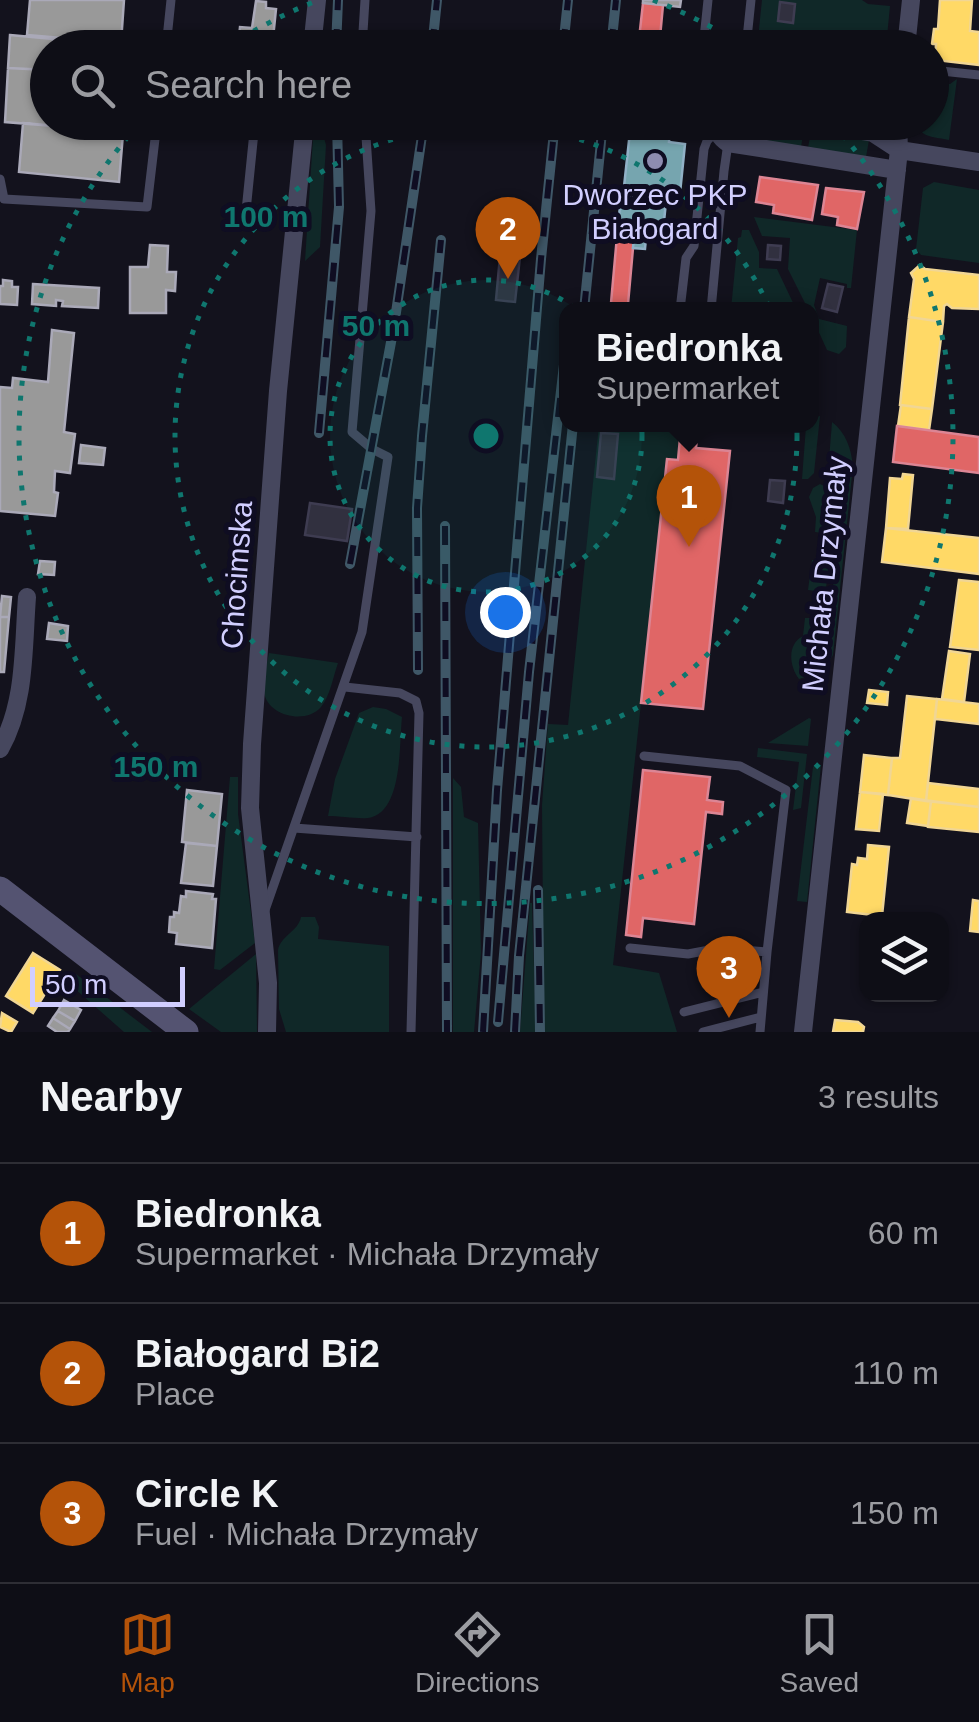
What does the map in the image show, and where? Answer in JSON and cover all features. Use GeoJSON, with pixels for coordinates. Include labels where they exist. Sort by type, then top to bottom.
{"type":"FeatureCollection","features":[{"type":"Feature","properties":{"kind":"main road"},"geometry":{"type":"LineString","coordinates":[[0,889],[185,1031]]}},
{"type":"Feature","properties":{"kind":"street"},"geometry":{"type":"LineString","coordinates":[[314,30],[317,0]]}},
{"type":"Feature","properties":{"kind":"street"},"geometry":{"type":"LineString","coordinates":[[908,30],[911,0]]}},
{"type":"Feature","properties":{"kind":"street","name":"Chocimska"},"geometry":{"type":"LineString","coordinates":[[267,1032],[268,983],[250,808],[252,744],[278,391],[303,140]]}},
{"type":"Feature","properties":{"kind":"street"},"geometry":{"type":"LineString","coordinates":[[758,140],[897,170]]}},
{"type":"Feature","properties":{"kind":"street"},"geometry":{"type":"LineString","coordinates":[[884,140],[900,150],[979,162]]}},
{"type":"Feature","properties":{"kind":"street","name":"Michała Drzymały"},"geometry":{"type":"LineString","coordinates":[[803,1032],[899,140]]}},
{"type":"Feature","properties":{"kind":"street"},"geometry":{"type":"LineString","coordinates":[[0,749],[18,706],[27,598]]}},
{"type":"Feature","properties":{"kind":"lane"},"geometry":{"type":"LineString","coordinates":[[168,30],[171,0]]}},
{"type":"Feature","properties":{"kind":"lane"},"geometry":{"type":"LineString","coordinates":[[364,30],[366,0]]}},
{"type":"Feature","properties":{"kind":"lane"},"geometry":{"type":"LineString","coordinates":[[705,30],[708,0]]}},
{"type":"Feature","properties":{"kind":"lane"},"geometry":{"type":"LineString","coordinates":[[748,30],[751,0]]}},
{"type":"Feature","properties":{"kind":"lane"},"geometry":{"type":"LineString","coordinates":[[900,0],[911,0]]}},
{"type":"Feature","properties":{"kind":"lane"},"geometry":{"type":"LineString","coordinates":[[949,72],[979,76]]}},
{"type":"Feature","properties":{"kind":"lane"},"geometry":{"type":"LineString","coordinates":[[0,178],[2,201],[147,207],[155,140]]}},
{"type":"Feature","properties":{"kind":"lane"},"geometry":{"type":"LineString","coordinates":[[246,211],[253,140]]}},
{"type":"Feature","properties":{"kind":"lane"},"geometry":{"type":"LineString","coordinates":[[262,918],[362,632],[388,457],[352,432],[371,211],[366,140]]}},
{"type":"Feature","properties":{"kind":"lane"},"geometry":{"type":"LineString","coordinates":[[681,302],[686,258],[694,246],[708,140]]}},
{"type":"Feature","properties":{"kind":"lane"},"geometry":{"type":"LineString","coordinates":[[712,302],[724,171],[722,140]]}},
{"type":"Feature","properties":{"kind":"lane"},"geometry":{"type":"LineString","coordinates":[[344,687],[400,693],[416,702],[419,713],[411,1032]]}},
{"type":"Feature","properties":{"kind":"lane"},"geometry":{"type":"LineString","coordinates":[[644,756],[740,766],[786,790],[760,1032]]}},
{"type":"Feature","properties":{"kind":"lane"},"geometry":{"type":"LineString","coordinates":[[294,828],[417,837]]}},
{"type":"Feature","properties":{"kind":"lane"},"geometry":{"type":"LineString","coordinates":[[630,948],[688,954],[720,948],[767,952]]}},
{"type":"Feature","properties":{"kind":"lane"},"geometry":{"type":"LineString","coordinates":[[684,1012],[763,992]]}},
{"type":"Feature","properties":{"kind":"lane"},"geometry":{"type":"LineString","coordinates":[[703,1032],[761,1017]]}},
{"type":"Feature","properties":{"kind":"green space"},"geometry":{"type":"Polygon","coordinates":[[[762,0],[862,0],[890,6],[888,30],[759,30],[762,0]]]}},
{"type":"Feature","properties":{"kind":"green space"},"geometry":{"type":"Polygon","coordinates":[[[957,79],[949,140],[949,84],[957,79]]]}},
{"type":"Feature","properties":{"kind":"green space"},"geometry":{"type":"Polygon","coordinates":[[[313,140],[325,140],[320,247],[305,261],[313,140]]]}},
{"type":"Feature","properties":{"kind":"green space"},"geometry":{"type":"Polygon","coordinates":[[[760,140],[802,140],[801,147],[760,140]]]}},
{"type":"Feature","properties":{"kind":"green space"},"geometry":{"type":"Polygon","coordinates":[[[809,140],[869,140],[866,157],[808,148],[809,140]]]}},
{"type":"Feature","properties":{"kind":"green space"},"geometry":{"type":"Polygon","coordinates":[[[934,182],[979,190],[979,263],[921,255],[916,249],[923,188],[934,182]]]}},
{"type":"Feature","properties":{"kind":"green space"},"geometry":{"type":"Polygon","coordinates":[[[754,217],[857,230],[851,288],[820,278],[815,302],[804,302],[788,269],[790,238],[762,236],[754,217]]]}},
{"type":"Feature","properties":{"kind":"green space"},"geometry":{"type":"Polygon","coordinates":[[[742,230],[749,230],[759,252],[759,268],[777,269],[793,302],[732,302],[742,230]]]}},
{"type":"Feature","properties":{"kind":"green space"},"geometry":{"type":"Polygon","coordinates":[[[819,319],[847,326],[846,347],[839,354],[827,350],[819,332],[819,319]]]}},
{"type":"Feature","properties":{"kind":"green space"},"geometry":{"type":"Polygon","coordinates":[[[832,422],[847,441],[853,466],[833,655],[824,669],[843,495],[829,460],[832,422]]]}},
{"type":"Feature","properties":{"kind":"green space"},"geometry":{"type":"Polygon","coordinates":[[[598,432],[680,432],[678,460],[667,460],[613,965],[659,973],[677,1032],[544,1032],[542,805],[548,724],[568,725],[598,432]]]}},
{"type":"Feature","properties":{"kind":"green space"},"geometry":{"type":"Polygon","coordinates":[[[806,432],[818,432],[814,473],[802,479],[806,432]]]}},
{"type":"Feature","properties":{"kind":"green space"},"geometry":{"type":"Polygon","coordinates":[[[820,484],[836,495],[817,673],[799,679],[791,656],[794,644],[803,636],[805,618],[813,618],[816,591],[808,590],[812,560],[819,560],[822,533],[815,532],[816,517],[809,497],[820,484]]]}},
{"type":"Feature","properties":{"kind":"green space"},"geometry":{"type":"Polygon","coordinates":[[[269,653],[338,663],[329,692],[314,713],[288,715],[272,707],[264,687],[269,653]]]}},
{"type":"Feature","properties":{"kind":"green space"},"geometry":{"type":"Polygon","coordinates":[[[373,707],[402,717],[397,776],[388,804],[368,818],[328,816],[335,779],[359,713],[373,707]]]}},
{"type":"Feature","properties":{"kind":"green space"},"geometry":{"type":"Polygon","coordinates":[[[809,718],[808,746],[768,743],[809,718]]]}},
{"type":"Feature","properties":{"kind":"green space"},"geometry":{"type":"Polygon","coordinates":[[[758,748],[807,754],[801,808],[793,810],[799,762],[757,757],[758,748]]]}},
{"type":"Feature","properties":{"kind":"green space"},"geometry":{"type":"Polygon","coordinates":[[[821,765],[807,902],[797,901],[813,767],[821,765]]]}},
{"type":"Feature","properties":{"kind":"green space"},"geometry":{"type":"Polygon","coordinates":[[[230,777],[238,777],[238,814],[255,943],[220,970],[214,969],[230,777]]]}},
{"type":"Feature","properties":{"kind":"green space"},"geometry":{"type":"Polygon","coordinates":[[[453,778],[461,787],[464,817],[478,823],[481,953],[474,1032],[453,1032],[453,778]]]}},
{"type":"Feature","properties":{"kind":"green space"},"geometry":{"type":"Polygon","coordinates":[[[530,903],[536,1032],[520,1032],[530,903]]]}},
{"type":"Feature","properties":{"kind":"green space"},"geometry":{"type":"Polygon","coordinates":[[[301,917],[315,917],[318,939],[389,946],[389,1032],[286,1032],[279,1009],[278,950],[301,917]]]}},
{"type":"Feature","properties":{"kind":"green space"},"geometry":{"type":"Polygon","coordinates":[[[256,954],[257,1032],[221,1032],[189,1009],[256,954]]]}},
{"type":"Feature","properties":{"kind":"green space"},"geometry":{"type":"Polygon","coordinates":[[[76,974],[152,1032],[124,1032],[74,988],[76,974]]]}},
{"type":"Feature","properties":{"kind":"building: Homes"},"geometry":{"type":"Polygon","coordinates":[[[940,0],[972,0],[970,31],[979,32],[979,65],[949,62],[949,30],[934,30],[938,29],[940,0]]]}},
{"type":"Feature","properties":{"kind":"building: Homes"},"geometry":{"type":"Polygon","coordinates":[[[920,265],[925,269],[979,275],[979,309],[952,308],[947,304],[943,322],[909,317],[914,279],[911,273],[920,265]]]}},
{"type":"Feature","properties":{"kind":"building: Homes"},"geometry":{"type":"Polygon","coordinates":[[[909,317],[943,322],[932,409],[900,405],[909,317]]]}},
{"type":"Feature","properties":{"kind":"building: Homes"},"geometry":{"type":"Polygon","coordinates":[[[901,405],[932,409],[929,430],[898,426],[901,405]]]}},
{"type":"Feature","properties":{"kind":"building: Homes"},"geometry":{"type":"Polygon","coordinates":[[[903,474],[913,475],[908,529],[886,528],[890,478],[902,479],[903,474]]]}},
{"type":"Feature","properties":{"kind":"building: Homes"},"geometry":{"type":"Polygon","coordinates":[[[886,528],[979,538],[979,574],[882,562],[886,528]]]}},
{"type":"Feature","properties":{"kind":"building: Homes"},"geometry":{"type":"Polygon","coordinates":[[[959,580],[979,582],[979,650],[950,647],[959,580]]]}},
{"type":"Feature","properties":{"kind":"building: Homes"},"geometry":{"type":"Polygon","coordinates":[[[949,651],[970,654],[964,702],[942,699],[949,651]]]}},
{"type":"Feature","properties":{"kind":"building: Homes"},"geometry":{"type":"Polygon","coordinates":[[[869,690],[888,692],[887,705],[867,703],[869,690]]]}},
{"type":"Feature","properties":{"kind":"building: Homes"},"geometry":{"type":"Polygon","coordinates":[[[907,696],[937,699],[926,801],[888,795],[892,758],[900,758],[907,696]]]}},
{"type":"Feature","properties":{"kind":"building: Homes"},"geometry":{"type":"Polygon","coordinates":[[[937,699],[979,704],[979,724],[935,719],[937,699]]]}},
{"type":"Feature","properties":{"kind":"building: Homes"},"geometry":{"type":"Polygon","coordinates":[[[864,755],[892,758],[888,795],[860,792],[864,755]]]}},
{"type":"Feature","properties":{"kind":"building: Homes"},"geometry":{"type":"Polygon","coordinates":[[[928,783],[979,789],[979,807],[926,801],[928,783]]]}},
{"type":"Feature","properties":{"kind":"building: Homes"},"geometry":{"type":"Polygon","coordinates":[[[860,792],[883,794],[879,831],[856,829],[860,792]]]}},
{"type":"Feature","properties":{"kind":"building: Homes"},"geometry":{"type":"Polygon","coordinates":[[[911,798],[931,801],[928,826],[907,823],[911,798]]]}},
{"type":"Feature","properties":{"kind":"building: Homes"},"geometry":{"type":"Polygon","coordinates":[[[931,801],[979,807],[979,832],[928,827],[931,801]]]}},
{"type":"Feature","properties":{"kind":"building: Homes"},"geometry":{"type":"Polygon","coordinates":[[[868,845],[889,847],[882,912],[847,912],[852,864],[857,865],[858,858],[867,859],[868,845]]]}},
{"type":"Feature","properties":{"kind":"building: Homes"},"geometry":{"type":"Polygon","coordinates":[[[973,900],[979,901],[979,932],[970,931],[973,900]]]}},
{"type":"Feature","properties":{"kind":"building: Homes"},"geometry":{"type":"Polygon","coordinates":[[[33,953],[60,970],[33,1013],[6,996],[33,953]]]}},
{"type":"Feature","properties":{"kind":"building: Homes"},"geometry":{"type":"Polygon","coordinates":[[[2,1013],[17,1022],[11,1032],[0,1027],[2,1013]]]}},
{"type":"Feature","properties":{"kind":"building: Homes"},"geometry":{"type":"Polygon","coordinates":[[[835,1020],[858,1022],[864,1027],[863,1032],[833,1032],[835,1020]]]}},
{"type":"Feature","properties":{"kind":"building: Shops"},"geometry":{"type":"Polygon","coordinates":[[[643,3],[663,5],[661,30],[640,30],[643,3]]]}},
{"type":"Feature","properties":{"kind":"building: Shops"},"geometry":{"type":"Polygon","coordinates":[[[760,177],[818,185],[812,220],[773,213],[774,205],[756,202],[760,177]]]}},
{"type":"Feature","properties":{"kind":"building: Shops"},"geometry":{"type":"Polygon","coordinates":[[[826,188],[864,192],[857,229],[837,225],[838,217],[822,214],[826,188]]]}},
{"type":"Feature","properties":{"kind":"building: Shops"},"geometry":{"type":"Polygon","coordinates":[[[617,236],[634,237],[628,302],[611,302],[617,236]]]}},
{"type":"Feature","properties":{"kind":"building: Shops"},"geometry":{"type":"Polygon","coordinates":[[[897,426],[979,437],[979,473],[893,462],[897,426]]]}},
{"type":"Feature","properties":{"kind":"building: Shops"},"geometry":{"type":"Polygon","coordinates":[[[681,432],[698,432],[696,448],[730,451],[703,709],[641,703],[667,459],[678,460],[681,432]]]}},
{"type":"Feature","properties":{"kind":"building: Shops"},"geometry":{"type":"Polygon","coordinates":[[[643,770],[710,777],[707,800],[723,802],[722,814],[706,812],[694,924],[643,918],[641,937],[626,935],[643,770]]]}},
{"type":"Feature","properties":{"kind":"building: Shops"},"geometry":{"type":"Polygon","coordinates":[[[735,972],[752,974],[750,985],[734,984],[735,972]]]}},
{"type":"Feature","properties":{"kind":"building: Public","name":"Dworzec PKP Białogard"},"geometry":{"type":"Polygon","coordinates":[[[629,140],[685,144],[679,203],[623,196],[629,140]]]}},
{"type":"Feature","properties":{"kind":"building: Public"},"geometry":{"type":"Polygon","coordinates":[[[621,196],[666,202],[663,231],[658,231],[657,237],[646,238],[645,249],[633,248],[634,237],[617,236],[621,196]]]}},
{"type":"Feature","properties":{"kind":"building: Industry"},"geometry":{"type":"Polygon","coordinates":[[[30,0],[124,0],[122,30],[30,30],[27,35],[30,0]]]}},
{"type":"Feature","properties":{"kind":"building: Industry"},"geometry":{"type":"Polygon","coordinates":[[[643,0],[681,0],[680,7],[643,0]]]}},
{"type":"Feature","properties":{"kind":"building: Industry"},"geometry":{"type":"Polygon","coordinates":[[[256,1],[276,9],[274,30],[240,30],[252,28],[256,1]]]}},
{"type":"Feature","properties":{"kind":"building: Industry"},"geometry":{"type":"Polygon","coordinates":[[[10,35],[30,37],[30,69],[8,68],[10,35]]]}},
{"type":"Feature","properties":{"kind":"building: Industry"},"geometry":{"type":"Polygon","coordinates":[[[8,68],[30,69],[30,124],[5,122],[8,68]]]}},
{"type":"Feature","properties":{"kind":"building: Industry"},"geometry":{"type":"Polygon","coordinates":[[[23,123],[30,124],[30,140],[122,140],[119,182],[19,172],[23,123]]]}},
{"type":"Feature","properties":{"kind":"building: Industry"},"geometry":{"type":"Polygon","coordinates":[[[150,245],[168,246],[167,272],[176,272],[175,291],[166,290],[166,313],[130,313],[130,267],[148,267],[150,245]]]}},
{"type":"Feature","properties":{"kind":"building: Industry"},"geometry":{"type":"Polygon","coordinates":[[[3,280],[18,287],[17,305],[0,304],[3,280]]]}},
{"type":"Feature","properties":{"kind":"building: Industry"},"geometry":{"type":"Polygon","coordinates":[[[33,284],[99,288],[98,308],[62,306],[63,301],[56,300],[56,306],[32,304],[33,284]]]}},
{"type":"Feature","properties":{"kind":"building: Industry"},"geometry":{"type":"Polygon","coordinates":[[[52,330],[74,333],[64,432],[75,434],[70,473],[55,471],[55,516],[0,511],[0,387],[12,388],[13,378],[48,382],[52,330]]]}},
{"type":"Feature","properties":{"kind":"building: Industry"},"geometry":{"type":"Polygon","coordinates":[[[81,445],[105,448],[103,465],[79,463],[81,445]]]}},
{"type":"Feature","properties":{"kind":"building: Industry"},"geometry":{"type":"Polygon","coordinates":[[[40,561],[55,562],[54,575],[38,574],[40,561]]]}},
{"type":"Feature","properties":{"kind":"building: Industry"},"geometry":{"type":"Polygon","coordinates":[[[2,596],[11,597],[9,617],[0,617],[2,596]]]}},
{"type":"Feature","properties":{"kind":"building: Industry"},"geometry":{"type":"Polygon","coordinates":[[[0,617],[9,617],[4,672],[0,672],[0,617]]]}},
{"type":"Feature","properties":{"kind":"building: Industry"},"geometry":{"type":"Polygon","coordinates":[[[49,623],[68,626],[67,641],[47,639],[49,623]]]}},
{"type":"Feature","properties":{"kind":"building: Industry"},"geometry":{"type":"Polygon","coordinates":[[[187,790],[222,794],[217,846],[182,842],[187,790]]]}},
{"type":"Feature","properties":{"kind":"building: Industry"},"geometry":{"type":"Polygon","coordinates":[[[186,843],[217,846],[213,886],[181,883],[186,843]]]}},
{"type":"Feature","properties":{"kind":"building: Industry"},"geometry":{"type":"Polygon","coordinates":[[[186,891],[213,894],[212,899],[216,899],[212,948],[176,944],[177,933],[169,932],[170,917],[179,913],[181,896],[186,897],[186,891]]]}},
{"type":"Feature","properties":{"kind":"building: Industry"},"geometry":{"type":"Polygon","coordinates":[[[64,1000],[81,1010],[75,1021],[58,1011],[64,1000]]]}},
{"type":"Feature","properties":{"kind":"building: Industry"},"geometry":{"type":"Polygon","coordinates":[[[58,1011],[75,1021],[70,1029],[53,1018],[58,1011]]]}},
{"type":"Feature","properties":{"kind":"building: Industry"},"geometry":{"type":"Polygon","coordinates":[[[53,1018],[70,1029],[68,1032],[57,1032],[48,1026],[53,1018]]]}},
{"type":"Feature","properties":{"kind":"building: Other"},"geometry":{"type":"Polygon","coordinates":[[[780,2],[795,4],[793,23],[778,21],[780,2]]]}},
{"type":"Feature","properties":{"kind":"building: Other"},"geometry":{"type":"Polygon","coordinates":[[[768,245],[781,246],[780,260],[767,259],[768,245]]]}},
{"type":"Feature","properties":{"kind":"building: Other"},"geometry":{"type":"Polygon","coordinates":[[[500,256],[520,257],[515,302],[496,300],[500,256]]]}},
{"type":"Feature","properties":{"kind":"building: Other"},"geometry":{"type":"Polygon","coordinates":[[[828,284],[843,287],[837,312],[822,308],[828,284]]]}},
{"type":"Feature","properties":{"kind":"building: Other"},"geometry":{"type":"Polygon","coordinates":[[[601,433],[618,434],[614,479],[597,477],[601,433]]]}},
{"type":"Feature","properties":{"kind":"building: Other"},"geometry":{"type":"Polygon","coordinates":[[[770,480],[785,481],[783,503],[768,501],[770,480]]]}},
{"type":"Feature","properties":{"kind":"building: Other"},"geometry":{"type":"Polygon","coordinates":[[[310,503],[352,509],[347,541],[305,535],[310,503]]]}},
{"type":"Feature","properties":{"kind":"railway"},"geometry":{"type":"LineString","coordinates":[[337,30],[338,0]]}},
{"type":"Feature","properties":{"kind":"railway"},"geometry":{"type":"LineString","coordinates":[[434,30],[437,0]]}},
{"type":"Feature","properties":{"kind":"railway"},"geometry":{"type":"LineString","coordinates":[[565,30],[568,0]]}},
{"type":"Feature","properties":{"kind":"railway"},"geometry":{"type":"LineString","coordinates":[[613,30],[616,0]]}},
{"type":"Feature","properties":{"kind":"railway"},"geometry":{"type":"LineString","coordinates":[[319,433],[339,207],[337,140]]}},
{"type":"Feature","properties":{"kind":"railway"},"geometry":{"type":"LineString","coordinates":[[350,564],[394,326],[421,140]]}},
{"type":"Feature","properties":{"kind":"railway"},"geometry":{"type":"LineString","coordinates":[[483,1032],[497,790],[553,140]]}},
{"type":"Feature","properties":{"kind":"railway"},"geometry":{"type":"LineString","coordinates":[[585,302],[601,140]]}},
{"type":"Feature","properties":{"kind":"railway"},"geometry":{"type":"LineString","coordinates":[[418,670],[417,508],[441,240]]}},
{"type":"Feature","properties":{"kind":"railway"},"geometry":{"type":"LineString","coordinates":[[498,1022],[529,672],[559,408]]}},
{"type":"Feature","properties":{"kind":"railway"},"geometry":{"type":"LineString","coordinates":[[515,1032],[519,956],[572,432]]}},
{"type":"Feature","properties":{"kind":"railway"},"geometry":{"type":"LineString","coordinates":[[445,526],[447,1032]]}},
{"type":"Feature","properties":{"kind":"railway"},"geometry":{"type":"LineString","coordinates":[[538,890],[540,1032]]}},
{"type":"Feature","properties":{"kind":"place","name":"Dworzec PKP Białogard"},"geometry":{"type":"Point","coordinates":[655,161]}},
{"type":"Feature","properties":{"kind":"place","name":"Białogard Bi2"},"geometry":{"type":"Point","coordinates":[508,279]}},
{"type":"Feature","properties":{"kind":"place","name":"Biedronka"},"geometry":{"type":"Point","coordinates":[689,547]}},
{"type":"Feature","properties":{"kind":"place","name":"Circle K"},"geometry":{"type":"Point","coordinates":[729,1018]}}]}
